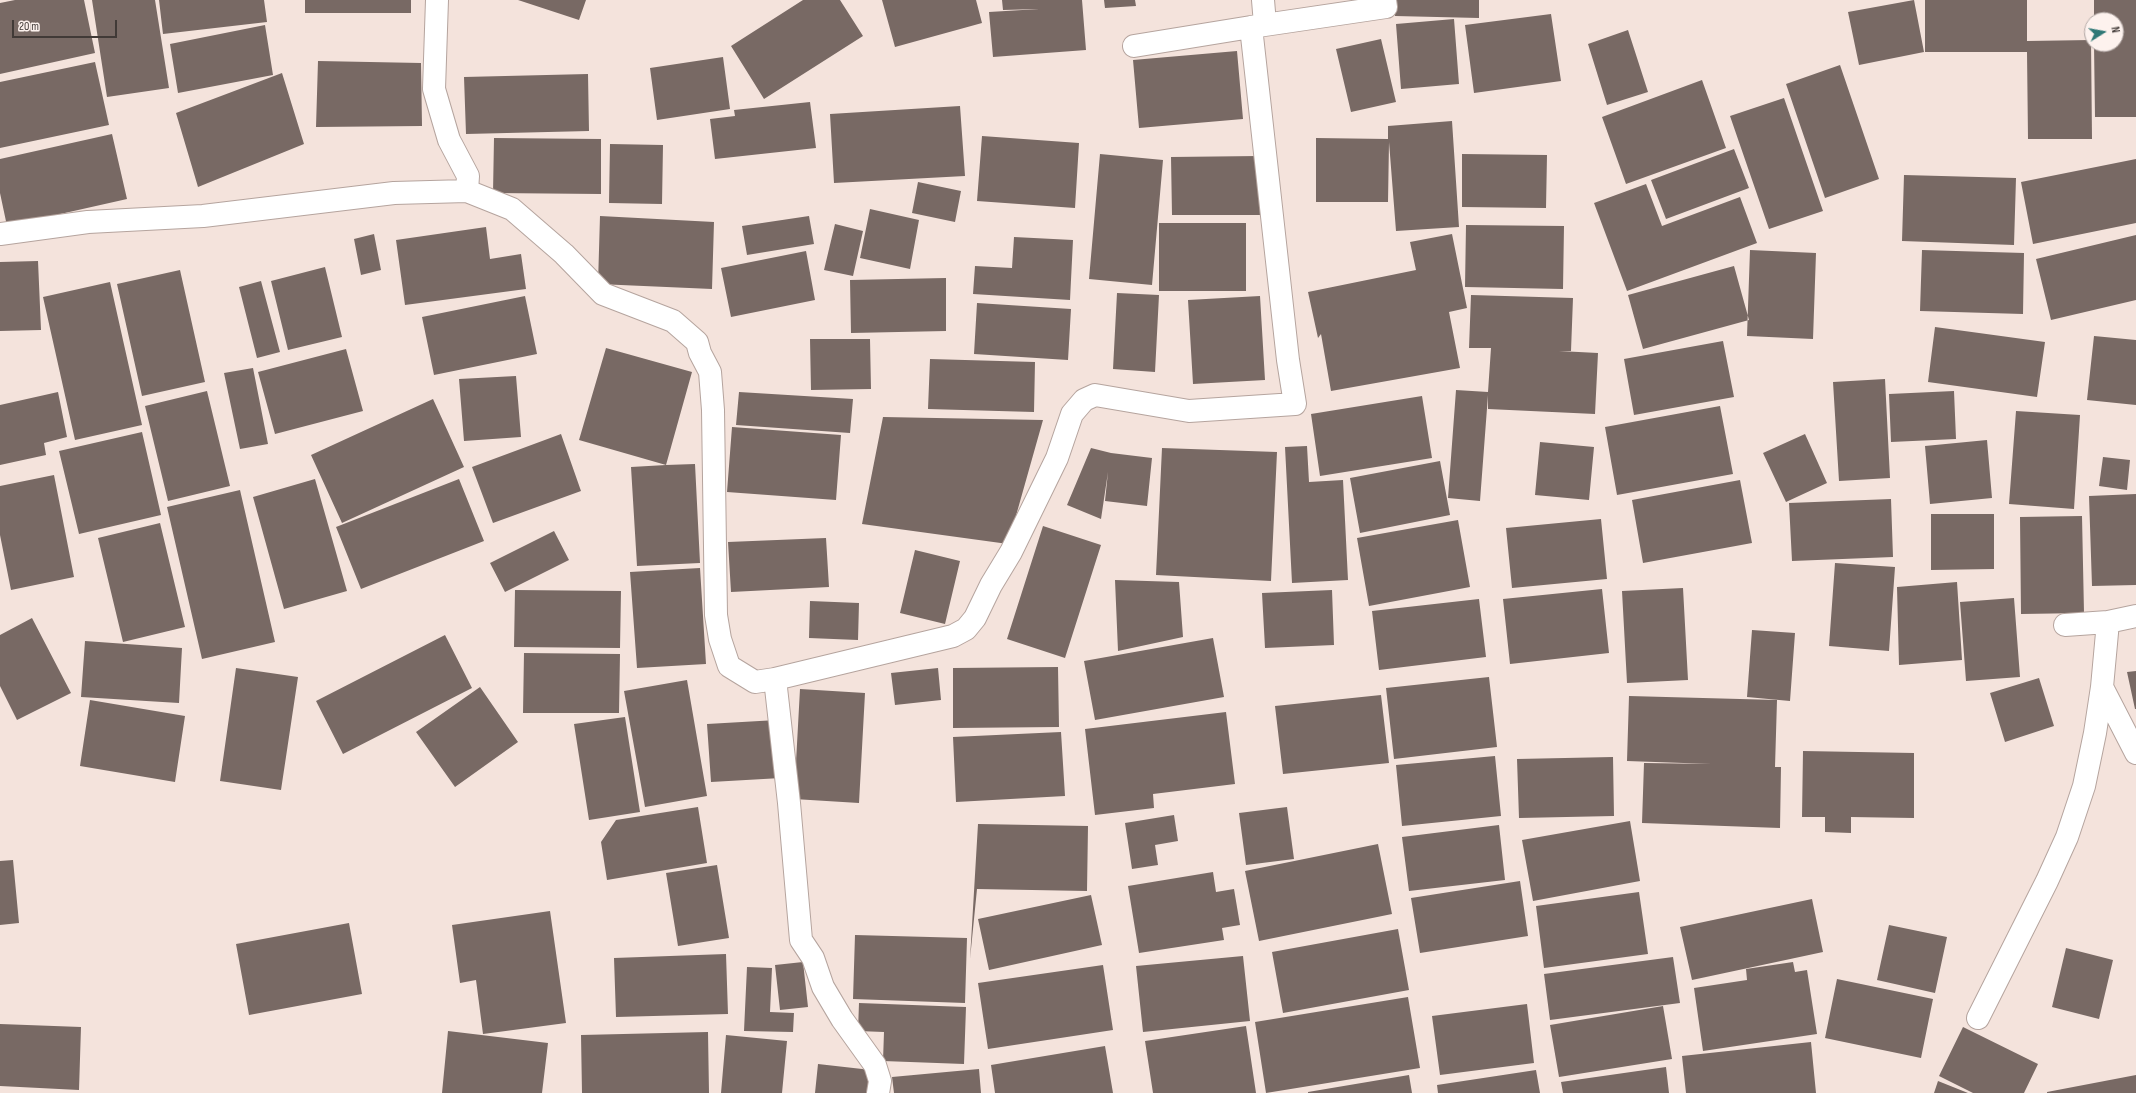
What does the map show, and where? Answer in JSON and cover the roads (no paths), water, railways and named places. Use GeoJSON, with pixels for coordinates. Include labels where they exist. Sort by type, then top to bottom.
{"type":"FeatureCollection","features":[{"type":"Feature","properties":{"kind":"street"},"geometry":{"type":"LineString","coordinates":[[437,0],[434,89],[449,140],[468,176],[467,191]]}},
{"type":"Feature","properties":{"kind":"street"},"geometry":{"type":"LineString","coordinates":[[0,234],[88,222],[203,216],[394,193],[467,191],[512,209],[564,254],[603,294],[674,321],[697,342],[700,353],[710,372],[716,615],[720,640],[729,666],[755,682],[775,679],[953,636],[966,629],[974,618],[1021,532],[1057,458],[1072,414],[1084,400],[1095,395],[1189,411],[1295,404],[1288,360],[1258,26],[1263,0]]}},
{"type":"Feature","properties":{"kind":"street"},"geometry":{"type":"LineString","coordinates":[[1134,46],[1258,26],[1386,8],[1385,0]]}},
{"type":"Feature","properties":{"kind":"street"},"geometry":{"type":"LineString","coordinates":[[2066,625],[2108,622],[2136,616]]}},
{"type":"Feature","properties":{"kind":"street"},"geometry":{"type":"LineString","coordinates":[[1978,1018],[2047,881],[2066,837],[2084,786],[2095,733],[2102,687],[2108,622]]}},
{"type":"Feature","properties":{"kind":"street"},"geometry":{"type":"LineString","coordinates":[[775,679],[789,803],[801,940],[813,958],[823,987],[842,1020],[875,1065],[880,1081],[878,1093]]}},
{"type":"Feature","properties":{"kind":"street"},"geometry":{"type":"LineString","coordinates":[[2102,687],[2136,753]]}}]}
